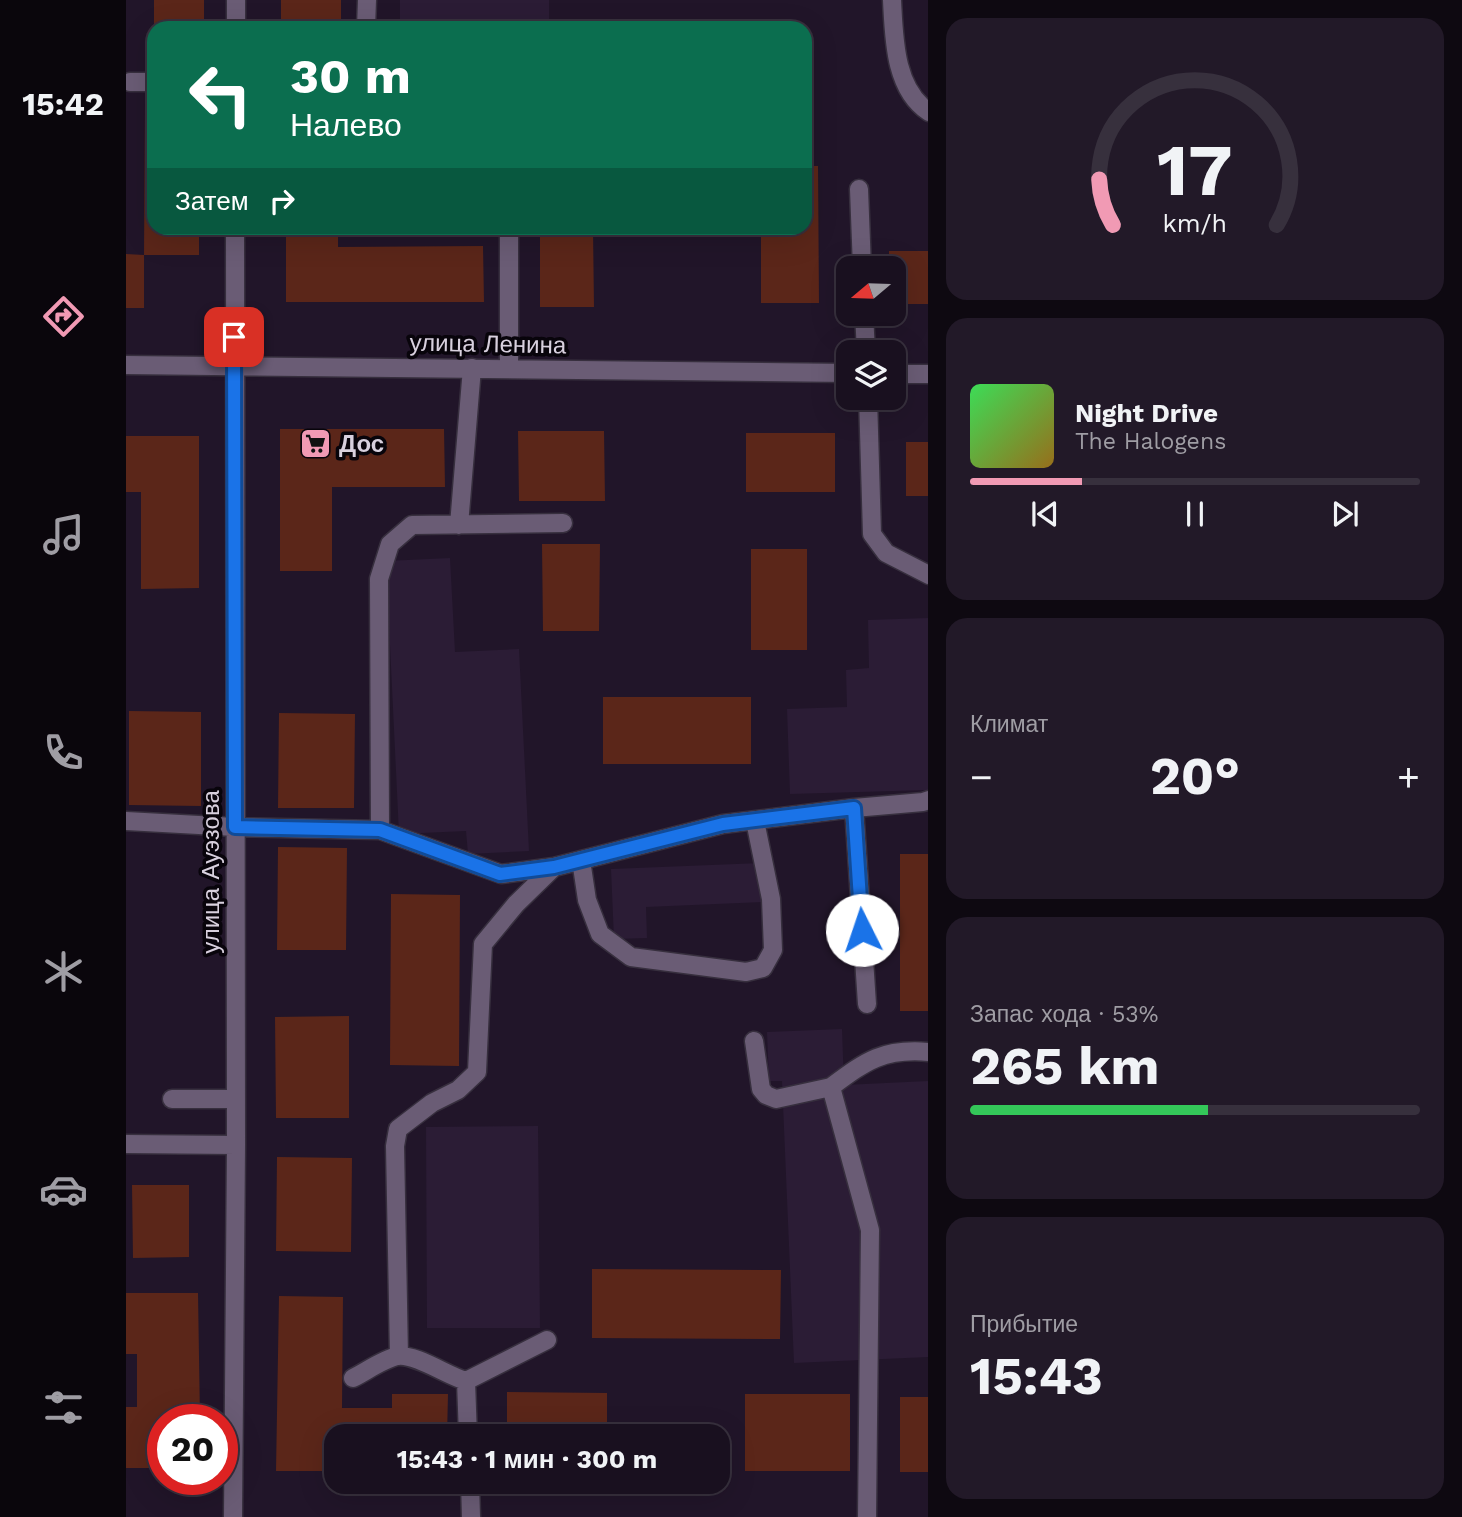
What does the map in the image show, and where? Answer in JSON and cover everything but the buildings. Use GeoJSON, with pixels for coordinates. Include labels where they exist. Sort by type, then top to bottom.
{"type":"FeatureCollection","features":[{"type":"Feature","properties":{"kind":"street"},"geometry":{"type":"LineString","coordinates":[[236,0],[236,21]]}},
{"type":"Feature","properties":{"kind":"street"},"geometry":{"type":"LineString","coordinates":[[366,21],[367,0]]}},
{"type":"Feature","properties":{"kind":"street"},"geometry":{"type":"LineString","coordinates":[[892,0],[894,43],[905,85],[928,112]]}},
{"type":"Feature","properties":{"kind":"street"},"geometry":{"type":"LineString","coordinates":[[131,82],[147,82]]}},
{"type":"Feature","properties":{"kind":"street"},"geometry":{"type":"LineString","coordinates":[[859,189],[862,256]]}},
{"type":"Feature","properties":{"kind":"street","name":"улица Ауэзова"},"geometry":{"type":"LineString","coordinates":[[233,1517],[236,1145],[235,235]]}},
{"type":"Feature","properties":{"kind":"street"},"geometry":{"type":"LineString","coordinates":[[509,235],[509,369]]}},
{"type":"Feature","properties":{"kind":"street","name":"улица Ленина"},"geometry":{"type":"LineString","coordinates":[[126,365],[836,373]]}},
{"type":"Feature","properties":{"kind":"street"},"geometry":{"type":"LineString","coordinates":[[459,525],[472,368]]}},
{"type":"Feature","properties":{"kind":"street"},"geometry":{"type":"LineString","coordinates":[[906,374],[928,374]]}},
{"type":"Feature","properties":{"kind":"street"},"geometry":{"type":"LineString","coordinates":[[868,410],[872,534],[886,553],[928,575]]}},
{"type":"Feature","properties":{"kind":"street"},"geometry":{"type":"LineString","coordinates":[[380,830],[379,579],[390,544],[412,525],[563,523]]}},
{"type":"Feature","properties":{"kind":"street"},"geometry":{"type":"LineString","coordinates":[[126,821],[235,827],[380,830],[500,874],[554,867],[723,824],[928,800]]}},
{"type":"Feature","properties":{"kind":"street"},"geometry":{"type":"LineString","coordinates":[[854,808],[867,1004]]}},
{"type":"Feature","properties":{"kind":"street"},"geometry":{"type":"LineString","coordinates":[[581,860],[587,900],[600,934],[631,957],[746,972],[763,968],[773,950],[771,899],[755,821]]}},
{"type":"Feature","properties":{"kind":"street"},"geometry":{"type":"LineString","coordinates":[[399,1356],[395,1158],[398,1129],[432,1103],[458,1090],[477,1072],[483,944],[516,904],[554,867]]}},
{"type":"Feature","properties":{"kind":"street"},"geometry":{"type":"LineString","coordinates":[[754,1041],[761,1089],[775,1099],[831,1087],[865,1062],[903,1050],[928,1052]]}},
{"type":"Feature","properties":{"kind":"street"},"geometry":{"type":"LineString","coordinates":[[831,1087],[870,1230],[867,1517]]}},
{"type":"Feature","properties":{"kind":"street"},"geometry":{"type":"LineString","coordinates":[[172,1099],[236,1099]]}},
{"type":"Feature","properties":{"kind":"street"},"geometry":{"type":"LineString","coordinates":[[126,1144],[236,1145]]}},
{"type":"Feature","properties":{"kind":"street"},"geometry":{"type":"LineString","coordinates":[[353,1378],[399,1356],[413,1358],[466,1381],[547,1340]]}},
{"type":"Feature","properties":{"kind":"street"},"geometry":{"type":"LineString","coordinates":[[466,1381],[468,1424]]}},
{"type":"Feature","properties":{"kind":"street"},"geometry":{"type":"LineString","coordinates":[[470,1494],[471,1517]]}},
{"type":"Feature","properties":{"kind":"shaded area"},"geometry":{"type":"Polygon","coordinates":[[[400,0],[549,0],[549,21],[400,21],[400,0]]]}},
{"type":"Feature","properties":{"kind":"shaded area"},"geometry":{"type":"Polygon","coordinates":[[[450,558],[455,652],[519,649],[529,851],[468,854],[466,831],[399,834],[386,561],[450,558]]]}},
{"type":"Feature","properties":{"kind":"shaded area"},"geometry":{"type":"Polygon","coordinates":[[[928,618],[928,790],[790,794],[787,709],[847,707],[846,670],[869,668],[868,620],[928,618]]]}},
{"type":"Feature","properties":{"kind":"shaded area"},"geometry":{"type":"Polygon","coordinates":[[[761,863],[763,902],[646,907],[647,938],[614,939],[611,869],[761,863]]]}},
{"type":"Feature","properties":{"kind":"shaded area"},"geometry":{"type":"Polygon","coordinates":[[[842,1029],[844,1085],[928,1081],[928,1357],[794,1363],[782,1081],[769,1081],[767,1032],[842,1029]]]}},
{"type":"Feature","properties":{"kind":"shaded area"},"geometry":{"type":"Polygon","coordinates":[[[538,1126],[540,1328],[427,1328],[426,1127],[538,1126]]]}},
{"type":"Feature","properties":{"kind":"place","name":"Дос"},"geometry":{"type":"Point","coordinates":[316,444]}},
{"type":"Feature","properties":{"kind":"route"},"geometry":{"type":"LineString","coordinates":[[234,337],[235,827],[380,830],[500,874],[554,867],[723,824],[854,808],[862,930]]}}]}
